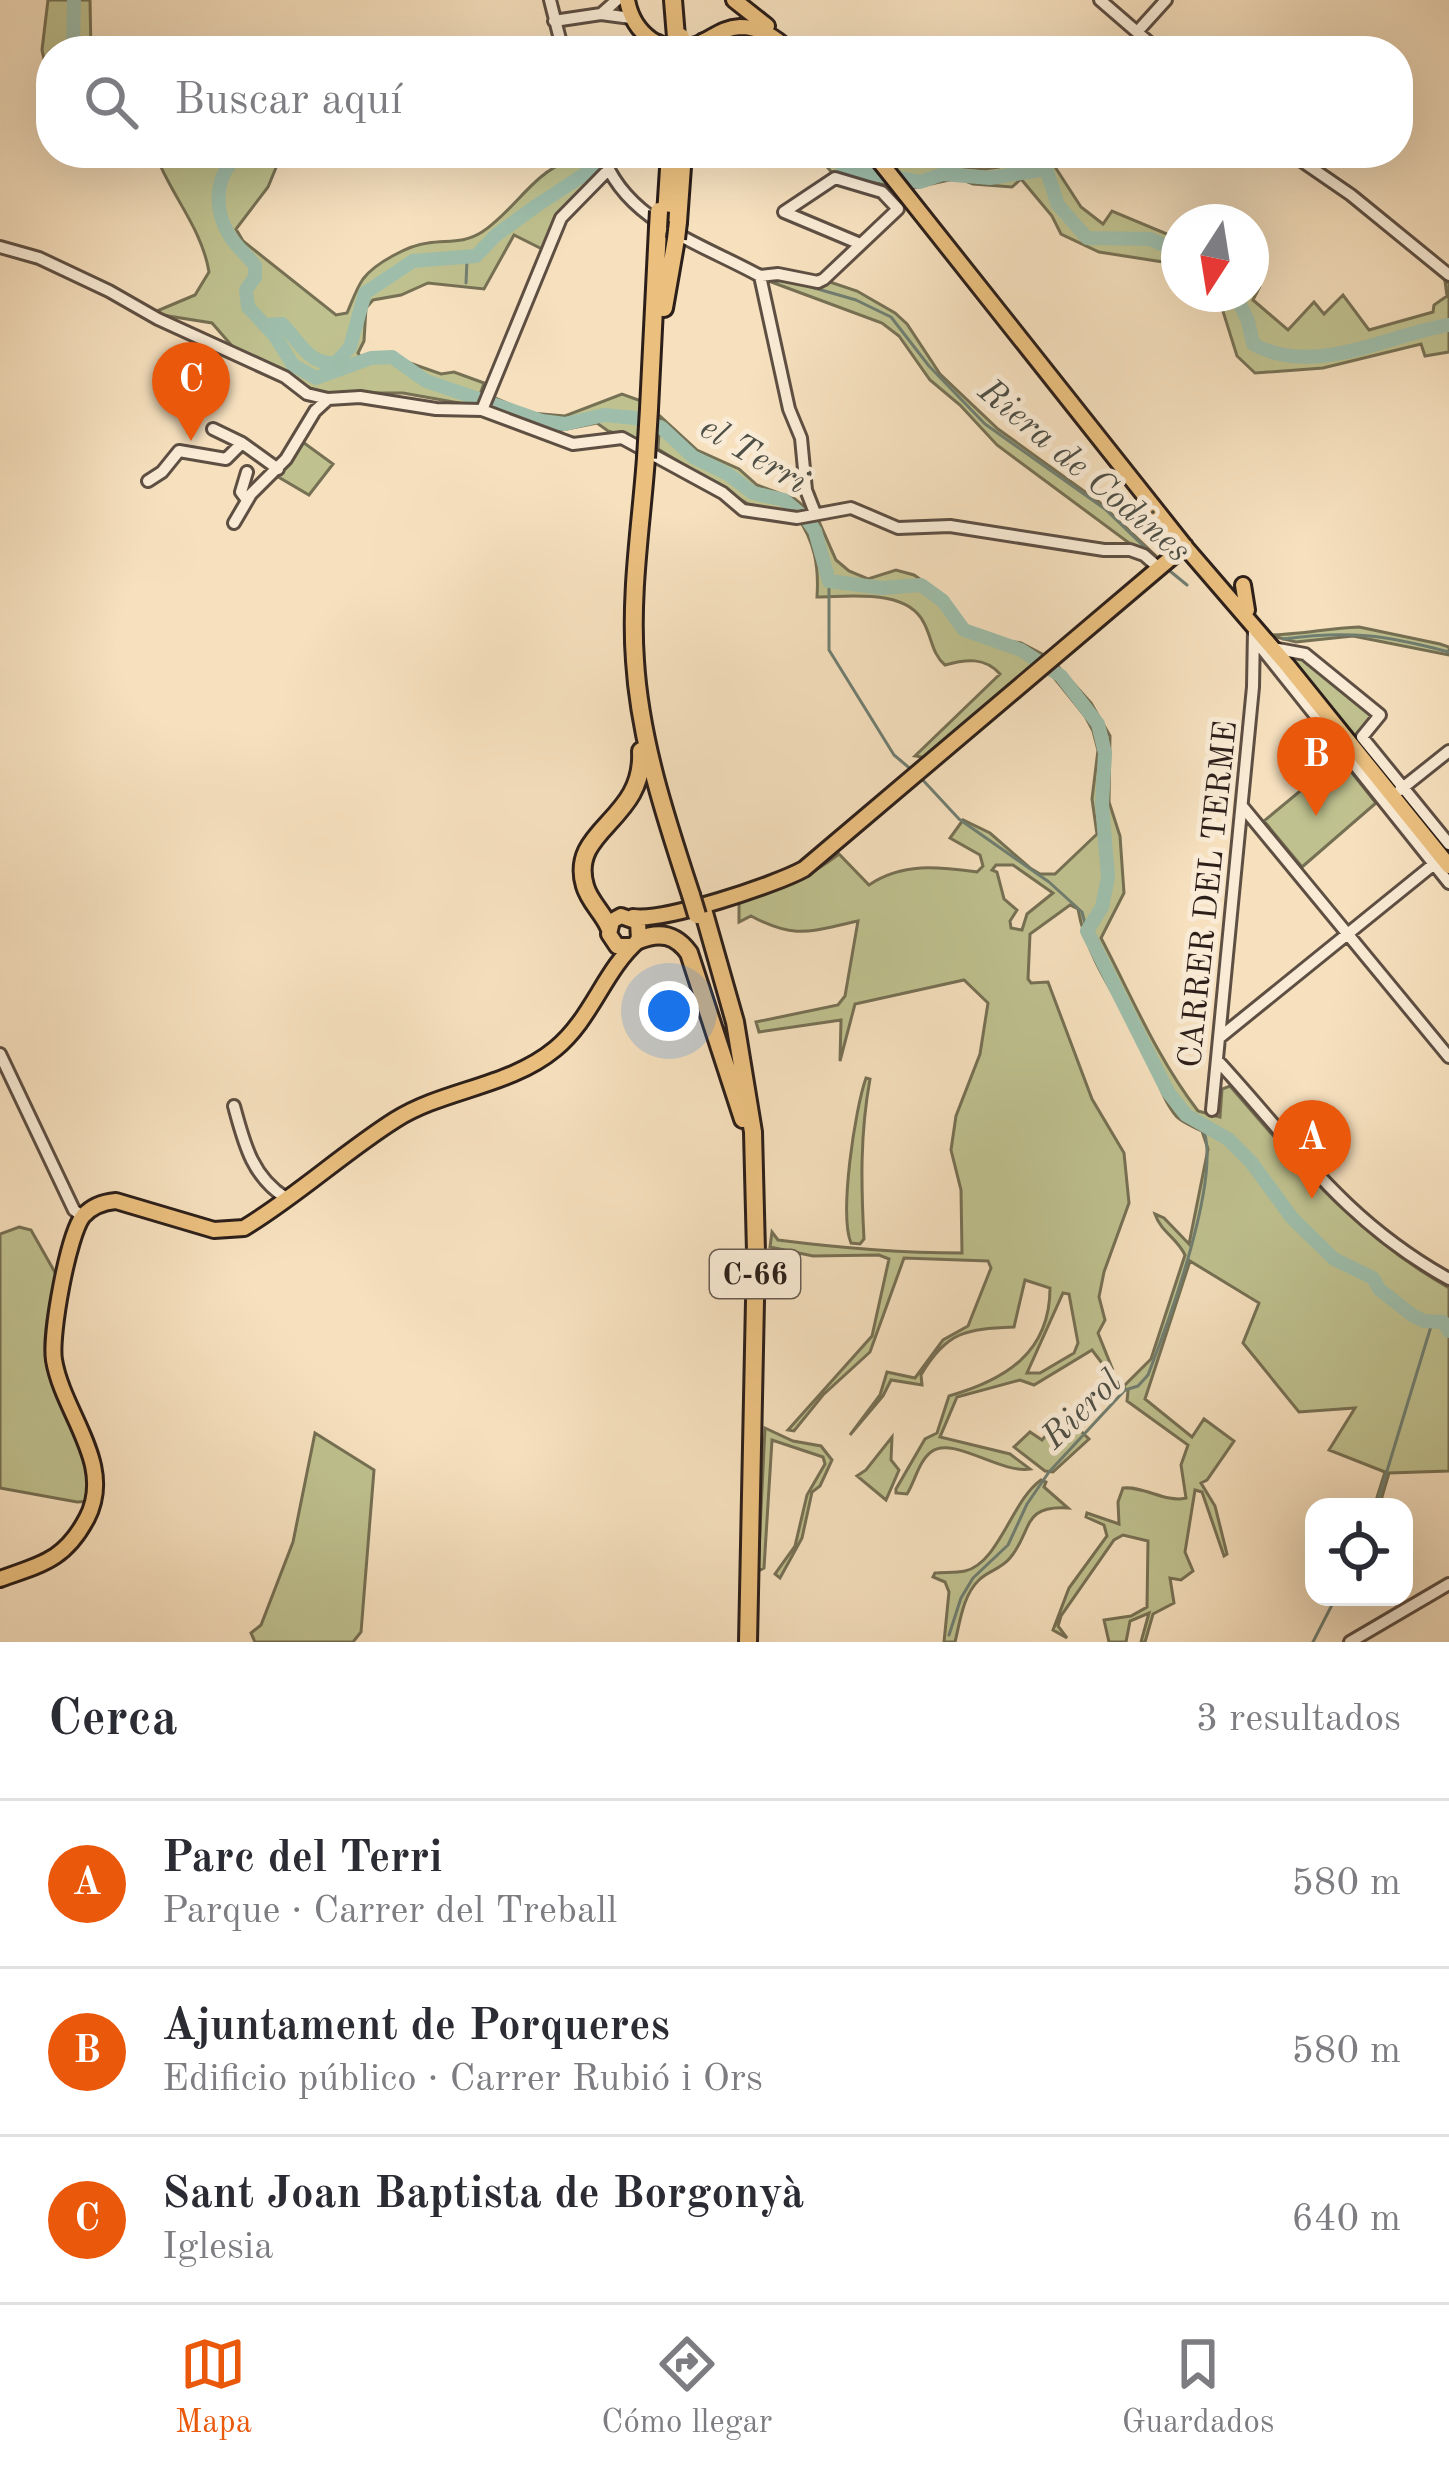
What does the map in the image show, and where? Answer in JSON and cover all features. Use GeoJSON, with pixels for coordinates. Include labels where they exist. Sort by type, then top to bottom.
{"type":"FeatureCollection","features":[{"type":"Feature","properties":{"kind":"highway"},"geometry":{"type":"LineString","coordinates":[[675,0],[678,36]]}},
{"type":"Feature","properties":{"kind":"highway","name":"C-66"},"geometry":{"type":"LineString","coordinates":[[672,168],[664,308],[633,620],[640,714],[739,1039],[753,1132],[756,1252],[744,1642]]}},
{"type":"Feature","properties":{"kind":"highway"},"geometry":{"type":"LineString","coordinates":[[653,411],[668,225]]}},
{"type":"Feature","properties":{"kind":"highway","name":"C-66"},"geometry":{"type":"LineString","coordinates":[[649,460],[641,596],[643,670],[654,739],[694,894]]}},
{"type":"Feature","properties":{"kind":"highway"},"geometry":{"type":"LineString","coordinates":[[611,935],[588,893],[583,866],[590,843],[627,806],[636,789],[642,766],[640,714]]}},
{"type":"Feature","properties":{"kind":"highway","name":"C-66"},"geometry":{"type":"LineString","coordinates":[[700,914],[731,1040],[743,1119],[744,1642]]}},
{"type":"Feature","properties":{"kind":"highway"},"geometry":{"type":"LineString","coordinates":[[637,939],[664,935],[675,938],[689,953],[743,1119]]}},
{"type":"Feature","properties":{"kind":"main road"},"geometry":{"type":"LineString","coordinates":[[627,0],[631,18],[647,36]]}},
{"type":"Feature","properties":{"kind":"main road"},"geometry":{"type":"LineString","coordinates":[[711,36],[728,15],[732,0],[779,36]]}},
{"type":"Feature","properties":{"kind":"main road"},"geometry":{"type":"LineString","coordinates":[[720,36],[742,27],[768,36]]}},
{"type":"Feature","properties":{"kind":"main road"},"geometry":{"type":"LineString","coordinates":[[884,168],[903,199],[1151,493],[1283,668],[1398,792],[1442,865]]}},
{"type":"Feature","properties":{"kind":"main road"},"geometry":{"type":"LineString","coordinates":[[1100,435],[1179,550],[1236,591],[1278,649],[1283,668]]}},
{"type":"Feature","properties":{"kind":"main road"},"geometry":{"type":"LineString","coordinates":[[1151,493],[1179,550]]}},
{"type":"Feature","properties":{"kind":"main road"},"geometry":{"type":"LineString","coordinates":[[614,968],[611,935],[616,917],[658,916],[776,882],[804,869],[1179,550]]}},
{"type":"Feature","properties":{"kind":"main road"},"geometry":{"type":"LineString","coordinates":[[1236,591],[1255,634]]}},
{"type":"Feature","properties":{"kind":"main road"},"geometry":{"type":"LineString","coordinates":[[630,916],[637,939]]}},
{"type":"Feature","properties":{"kind":"main road"},"geometry":{"type":"LineString","coordinates":[[0,1579],[66,1551],[96,1499],[97,1473],[58,1373],[53,1347],[82,1217],[101,1203],[116,1201],[214,1230],[244,1228],[397,1119],[522,1070],[552,1053],[578,1028],[614,968],[658,916]]}},
{"type":"Feature","properties":{"kind":"main road"},"geometry":{"type":"LineString","coordinates":[[611,935],[637,939]]}},
{"type":"Feature","properties":{"kind":"street"},"geometry":{"type":"LineString","coordinates":[[550,0],[558,36]]}},
{"type":"Feature","properties":{"kind":"street"},"geometry":{"type":"LineString","coordinates":[[602,14],[617,0]]}},
{"type":"Feature","properties":{"kind":"street"},"geometry":{"type":"LineString","coordinates":[[1100,0],[1142,36]]}},
{"type":"Feature","properties":{"kind":"street"},"geometry":{"type":"LineString","coordinates":[[1137,32],[1166,0]]}},
{"type":"Feature","properties":{"kind":"street"},"geometry":{"type":"LineString","coordinates":[[554,22],[602,14],[631,18]]}},
{"type":"Feature","properties":{"kind":"street"},"geometry":{"type":"LineString","coordinates":[[482,410],[561,218],[599,168]]}},
{"type":"Feature","properties":{"kind":"street"},"geometry":{"type":"LineString","coordinates":[[609,168],[634,206],[760,276],[778,274],[818,282],[859,243],[903,199],[835,178],[784,212],[859,243]]}},
{"type":"Feature","properties":{"kind":"street"},"geometry":{"type":"LineString","coordinates":[[1311,168],[1446,269]]}},
{"type":"Feature","properties":{"kind":"street"},"geometry":{"type":"LineString","coordinates":[[0,247],[39,258],[285,377],[307,394],[328,400],[360,397],[436,409],[482,410],[573,444],[622,438],[723,493],[743,510],[797,518],[851,508],[898,528],[950,526],[1144,555],[1179,550]]}},
{"type":"Feature","properties":{"kind":"street"},"geometry":{"type":"LineString","coordinates":[[760,276],[789,410],[801,438],[806,490],[814,513]]}},
{"type":"Feature","properties":{"kind":"street"},"geometry":{"type":"LineString","coordinates":[[234,523],[248,500],[278,470],[315,410],[328,400]]}},
{"type":"Feature","properties":{"kind":"street"},"geometry":{"type":"LineString","coordinates":[[213,429],[242,443],[278,470]]}},
{"type":"Feature","properties":{"kind":"street"},"geometry":{"type":"LineString","coordinates":[[148,481],[179,451],[226,459],[242,443]]}},
{"type":"Feature","properties":{"kind":"street"},"geometry":{"type":"LineString","coordinates":[[247,472],[242,492],[248,500]]}},
{"type":"Feature","properties":{"kind":"street","name":"CARRER DEL TERME"},"geometry":{"type":"LineString","coordinates":[[1212,1110],[1255,634]]}},
{"type":"Feature","properties":{"kind":"street"},"geometry":{"type":"LineString","coordinates":[[1278,649],[1305,654],[1380,715],[1362,737],[1398,792],[1449,844]]}},
{"type":"Feature","properties":{"kind":"street"},"geometry":{"type":"LineString","coordinates":[[1253,683],[1263,668],[1283,668],[1442,865],[1449,883]]}},
{"type":"Feature","properties":{"kind":"street"},"geometry":{"type":"LineString","coordinates":[[1398,792],[1449,751]]}},
{"type":"Feature","properties":{"kind":"street"},"geometry":{"type":"LineString","coordinates":[[1242,806],[1449,1057]]}},
{"type":"Feature","properties":{"kind":"street"},"geometry":{"type":"LineString","coordinates":[[1239,832],[1261,830]]}},
{"type":"Feature","properties":{"kind":"street"},"geometry":{"type":"LineString","coordinates":[[1219,1038],[1347,934],[1442,865]]}},
{"type":"Feature","properties":{"kind":"street"},"geometry":{"type":"LineString","coordinates":[[1221,1018],[1240,1021]]}},
{"type":"Feature","properties":{"kind":"street"},"geometry":{"type":"LineString","coordinates":[[0,1054],[74,1210],[82,1217]]}},
{"type":"Feature","properties":{"kind":"street"},"geometry":{"type":"LineString","coordinates":[[1217,1060],[1311,1169],[1369,1227],[1449,1279]]}},
{"type":"Feature","properties":{"kind":"street"},"geometry":{"type":"LineString","coordinates":[[233,1106],[255,1169],[286,1198]]}},
{"type":"Feature","properties":{"kind":"street"},"geometry":{"type":"LineString","coordinates":[[1350,1642],[1449,1584]]}},
{"type":"Feature","properties":{"kind":"green space"},"geometry":{"type":"Polygon","coordinates":[[[48,0],[90,0],[91,36],[44,36],[48,0]]]}},
{"type":"Feature","properties":{"kind":"green space"},"geometry":{"type":"Polygon","coordinates":[[[162,168],[276,168],[268,187],[236,229],[243,241],[336,315],[347,313],[363,279],[384,261],[420,244],[475,236],[554,168],[598,168],[598,175],[564,208],[546,251],[514,235],[484,289],[428,283],[373,300],[366,308],[364,341],[358,353],[361,358],[393,357],[441,374],[454,372],[484,383],[481,392],[530,413],[565,416],[622,394],[644,402],[641,441],[597,423],[552,432],[487,408],[403,393],[320,393],[233,347],[212,323],[162,315],[157,311],[195,295],[209,272],[200,241],[162,168]]]}},
{"type":"Feature","properties":{"kind":"green space"},"geometry":{"type":"Polygon","coordinates":[[[828,168],[877,168],[891,186],[834,175],[828,168]]]}},
{"type":"Feature","properties":{"kind":"green space"},"geometry":{"type":"Polygon","coordinates":[[[891,168],[1056,168],[1081,207],[1103,224],[1112,211],[1161,231],[1161,262],[1099,252],[1061,234],[1021,179],[1012,187],[958,178],[908,189],[891,168]]]}},
{"type":"Feature","properties":{"kind":"green space"},"geometry":{"type":"Polygon","coordinates":[[[787,277],[827,281],[857,291],[895,313],[940,374],[998,429],[1099,502],[1159,559],[1156,563],[997,445],[930,380],[899,336],[882,323],[774,283],[787,277]]]}},
{"type":"Feature","properties":{"kind":"green space"},"geometry":{"type":"Polygon","coordinates":[[[1445,281],[1449,283],[1449,352],[1425,356],[1421,344],[1323,368],[1255,373],[1237,356],[1223,312],[1267,312],[1288,330],[1314,302],[1324,314],[1343,295],[1369,330],[1433,312],[1434,305],[1447,296],[1445,281]]]}},
{"type":"Feature","properties":{"kind":"green space"},"geometry":{"type":"Polygon","coordinates":[[[660,416],[697,450],[739,469],[757,485],[795,499],[817,517],[836,560],[849,571],[868,579],[896,570],[914,575],[947,598],[966,627],[986,637],[1021,643],[1046,656],[928,758],[915,756],[1000,674],[975,661],[945,665],[924,623],[905,604],[876,597],[817,597],[814,554],[796,515],[748,504],[658,449],[660,416]]]}},
{"type":"Feature","properties":{"kind":"green space"},"geometry":{"type":"Polygon","coordinates":[[[300,440],[333,464],[309,495],[275,475],[300,440]]]}},
{"type":"Feature","properties":{"kind":"green space"},"geometry":{"type":"Polygon","coordinates":[[[1359,627],[1440,644],[1449,647],[1449,655],[1353,636],[1296,642],[1268,635],[1359,627]]]}},
{"type":"Feature","properties":{"kind":"green space"},"geometry":{"type":"Polygon","coordinates":[[[1286,654],[1299,656],[1373,715],[1357,735],[1391,778],[1388,781],[1286,654]]]}},
{"type":"Feature","properties":{"kind":"green space"},"geometry":{"type":"Polygon","coordinates":[[[1055,663],[1091,703],[1110,736],[1109,802],[1120,836],[1124,893],[1101,938],[1183,1091],[1198,1111],[1220,1117],[1222,1089],[1230,1086],[1305,1171],[1357,1221],[1449,1288],[1449,1471],[1389,1473],[1382,1498],[1377,1498],[1385,1472],[1329,1450],[1355,1408],[1299,1412],[1243,1343],[1259,1303],[1190,1261],[1145,1399],[1192,1437],[1204,1419],[1234,1441],[1201,1483],[1215,1506],[1227,1554],[1224,1556],[1202,1492],[1195,1490],[1185,1552],[1193,1571],[1181,1580],[1170,1578],[1174,1603],[1153,1614],[1145,1642],[1141,1642],[1149,1613],[1130,1621],[1126,1642],[1109,1642],[1104,1620],[1131,1616],[1147,1607],[1148,1541],[1123,1535],[1114,1540],[1061,1616],[1058,1626],[1067,1638],[1053,1630],[1069,1588],[1107,1536],[1104,1525],[1086,1517],[1087,1513],[1119,1524],[1123,1488],[1186,1498],[1181,1465],[1188,1445],[1127,1401],[1128,1391],[1123,1387],[1151,1359],[1185,1255],[1155,1214],[1189,1244],[1208,1149],[1202,1131],[1179,1119],[1166,1101],[1144,1047],[1097,964],[1078,909],[1070,905],[1030,934],[1028,979],[1048,982],[1092,1099],[1124,1153],[1129,1203],[1099,1297],[1105,1320],[1098,1333],[1112,1368],[1105,1367],[1092,1350],[1034,1385],[1020,1380],[957,1397],[940,1437],[1010,1454],[1030,1469],[940,1448],[923,1461],[907,1494],[896,1493],[896,1489],[925,1439],[937,1433],[949,1396],[1006,1372],[1033,1347],[1048,1311],[1050,1288],[1025,1280],[1014,1327],[970,1331],[949,1341],[930,1360],[921,1375],[922,1385],[891,1380],[883,1396],[850,1435],[880,1395],[887,1372],[915,1378],[943,1340],[968,1326],[991,1268],[988,1261],[904,1258],[870,1352],[823,1395],[794,1431],[788,1430],[872,1336],[889,1259],[879,1255],[813,1256],[770,1247],[772,1232],[778,1240],[962,1253],[961,1190],[951,1150],[956,1116],[980,1054],[988,1003],[964,980],[855,1004],[840,1061],[841,1020],[759,1032],[756,1022],[838,1005],[845,996],[858,921],[803,931],[751,916],[739,922],[739,901],[791,883],[839,854],[869,885],[908,869],[977,872],[983,866],[980,855],[950,838],[963,820],[990,833],[1040,874],[1055,874],[1097,834],[1092,799],[1098,750],[1085,716],[1047,669],[1055,663]],[[996,865],[992,870],[997,872],[1004,899],[1017,910],[1011,928],[1022,930],[1027,914],[1053,893],[1013,865],[996,865]],[[1063,1293],[1027,1373],[1040,1373],[1074,1353],[1078,1343],[1069,1294],[1063,1293]]]}},
{"type":"Feature","properties":{"kind":"green space"},"geometry":{"type":"Polygon","coordinates":[[[1340,758],[1376,803],[1302,867],[1264,821],[1340,758]]]}},
{"type":"Feature","properties":{"kind":"green space"},"geometry":{"type":"Polygon","coordinates":[[[866,1078],[870,1079],[862,1159],[864,1239],[860,1244],[851,1243],[847,1209],[853,1136],[866,1078]]]}},
{"type":"Feature","properties":{"kind":"green space"},"geometry":{"type":"Polygon","coordinates":[[[19,1227],[31,1230],[61,1283],[48,1354],[94,1482],[93,1501],[0,1488],[0,1234],[19,1227]]]}},
{"type":"Feature","properties":{"kind":"green space"},"geometry":{"type":"Polygon","coordinates":[[[1064,1415],[1089,1439],[1053,1472],[1014,1447],[1030,1432],[1042,1440],[1064,1415]]]}},
{"type":"Feature","properties":{"kind":"green space"},"geometry":{"type":"Polygon","coordinates":[[[765,1428],[793,1441],[821,1446],[832,1460],[820,1486],[812,1492],[802,1538],[780,1578],[775,1574],[795,1546],[807,1495],[825,1464],[823,1457],[772,1440],[764,1568],[758,1571],[765,1428]]]}},
{"type":"Feature","properties":{"kind":"green space"},"geometry":{"type":"Polygon","coordinates":[[[315,1433],[374,1470],[361,1632],[353,1642],[255,1642],[251,1633],[261,1625],[293,1542],[315,1433]]]}},
{"type":"Feature","properties":{"kind":"green space"},"geometry":{"type":"Polygon","coordinates":[[[892,1437],[891,1460],[899,1470],[886,1500],[857,1476],[892,1437]]]}},
{"type":"Feature","properties":{"kind":"green space"},"geometry":{"type":"Polygon","coordinates":[[[1041,1480],[1068,1508],[1035,1515],[1010,1558],[969,1593],[955,1642],[944,1642],[949,1592],[945,1582],[933,1577],[935,1573],[977,1566],[1041,1480]]]}},
{"type":"Feature","properties":{"kind":"waterway","name":"el Terri"},"geometry":{"type":"LineString","coordinates":[[73,36],[74,0]]}},
{"type":"Feature","properties":{"kind":"waterway","name":"el Terri"},"geometry":{"type":"LineString","coordinates":[[227,168],[219,207],[227,232],[255,266],[255,277],[246,290],[248,307],[293,365],[316,378],[371,358],[392,357],[426,381],[542,421],[565,424],[604,415],[635,418],[662,428],[693,457],[753,493],[784,500],[808,521],[829,581],[882,588],[921,585],[943,601],[964,630],[1021,650],[1061,676],[1098,724],[1105,753],[1102,804],[1108,877],[1102,907],[1087,931],[1168,1092],[1186,1115],[1228,1139],[1251,1162],[1292,1218],[1334,1259],[1373,1278],[1379,1289],[1412,1315],[1443,1322],[1449,1331]]}},
{"type":"Feature","properties":{"kind":"waterway"},"geometry":{"type":"LineString","coordinates":[[265,325],[282,324],[311,356],[336,363],[350,347],[365,293],[413,261],[476,256],[496,235],[594,168]]}},
{"type":"Feature","properties":{"kind":"waterway","name":"Riera de Codines"},"geometry":{"type":"LineString","coordinates":[[615,168],[632,194]]}},
{"type":"Feature","properties":{"kind":"waterway"},"geometry":{"type":"LineString","coordinates":[[845,168],[920,182],[943,174],[990,178],[1046,169],[1058,205],[1087,238],[1150,239],[1161,244]]}},
{"type":"Feature","properties":{"kind":"waterway","name":"Riera de Codines"},"geometry":{"type":"LineString","coordinates":[[686,232],[763,271]]}},
{"type":"Feature","properties":{"kind":"waterway"},"geometry":{"type":"LineString","coordinates":[[466,283],[467,260]]}},
{"type":"Feature","properties":{"kind":"waterway","name":"Riera de Codines"},"geometry":{"type":"LineString","coordinates":[[797,283],[856,300],[891,317],[929,366],[985,424],[1105,509],[1158,560]]}},
{"type":"Feature","properties":{"kind":"waterway"},"geometry":{"type":"LineString","coordinates":[[1244,312],[1253,344],[1300,357],[1350,351],[1449,325]]}},
{"type":"Feature","properties":{"kind":"waterway","name":"el Terri"},"geometry":{"type":"LineString","coordinates":[[441,385],[442,389]]}},
{"type":"Feature","properties":{"kind":"waterway","name":"Riera de Codines"},"geometry":{"type":"LineString","coordinates":[[1165,567],[1187,585]]}},
{"type":"Feature","properties":{"kind":"waterway"},"geometry":{"type":"LineString","coordinates":[[829,581],[829,650],[894,755],[913,771]]}},
{"type":"Feature","properties":{"kind":"waterway","name":"Riera de Codines"},"geometry":{"type":"LineString","coordinates":[[1283,639],[1367,636],[1449,652]]}},
{"type":"Feature","properties":{"kind":"waterway"},"geometry":{"type":"LineString","coordinates":[[920,777],[959,819],[1049,882],[1082,912],[1087,931]]}},
{"type":"Feature","properties":{"kind":"waterway","name":"Rierol"},"geometry":{"type":"LineString","coordinates":[[949,1635],[973,1578],[1008,1545],[1049,1472],[1125,1390],[1138,1386],[1148,1375],[1180,1286],[1200,1210],[1207,1145],[1201,1124]]}},
{"type":"Feature","properties":{"kind":"waterway"},"geometry":{"type":"LineString","coordinates":[[1379,1498],[1432,1323]]}},
{"type":"Feature","properties":{"kind":"waterway"},"geometry":{"type":"LineString","coordinates":[[1313,1642],[1331,1606]]}},
{"type":"Feature","properties":{"kind":"place","name":"Sant Joan Baptista de Borgonyà"},"geometry":{"type":"Point","coordinates":[191,441]}},
{"type":"Feature","properties":{"kind":"place","name":"Ajuntament de Porqueres"},"geometry":{"type":"Point","coordinates":[1316,816]}},
{"type":"Feature","properties":{"kind":"place","name":"Parc del Terri"},"geometry":{"type":"Point","coordinates":[1312,1199]}}]}
